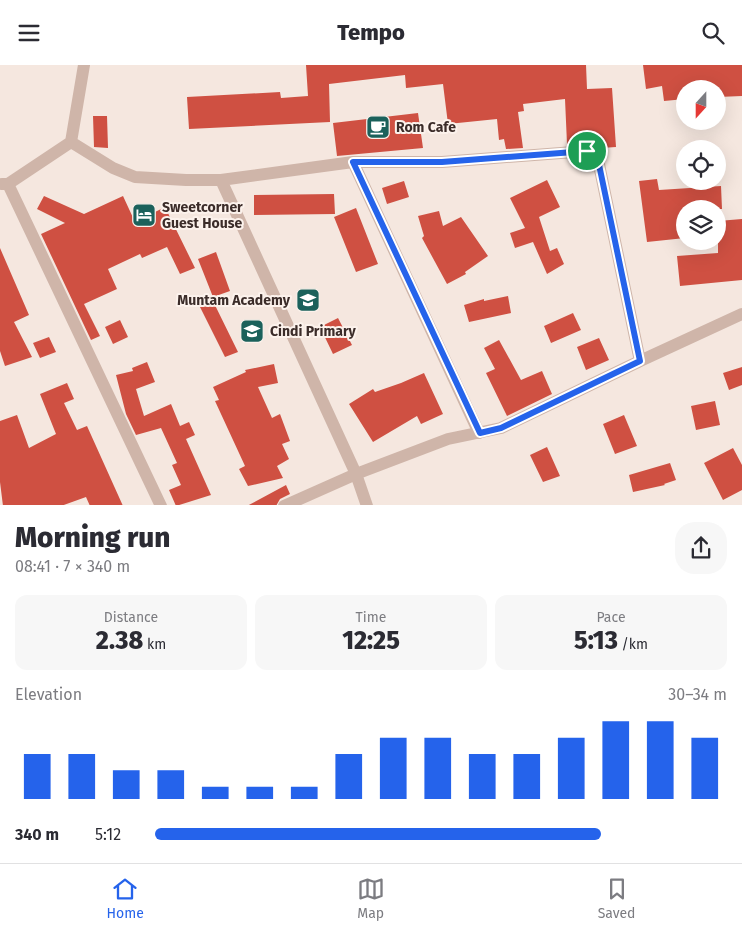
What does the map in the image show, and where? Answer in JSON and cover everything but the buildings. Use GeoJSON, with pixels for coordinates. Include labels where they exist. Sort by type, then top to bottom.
{"type":"FeatureCollection","features":[{"type":"Feature","properties":{"kind":"street"},"geometry":{"type":"LineString","coordinates":[[84,65],[71,143],[4,184],[161,505]]}},
{"type":"Feature","properties":{"kind":"street"},"geometry":{"type":"LineString","coordinates":[[71,143],[113,169],[135,177],[154,179],[221,180],[353,162],[442,162],[593,152],[597,155],[640,361]]}},
{"type":"Feature","properties":{"kind":"street"},"geometry":{"type":"LineString","coordinates":[[353,162],[480,433]]}},
{"type":"Feature","properties":{"kind":"street"},"geometry":{"type":"LineString","coordinates":[[221,180],[356,474],[367,505]]}},
{"type":"Feature","properties":{"kind":"street"},"geometry":{"type":"LineString","coordinates":[[284,505],[356,474],[448,439],[501,428],[640,361],[742,315]]}},
{"type":"Feature","properties":{"kind":"place","name":"Rom Cafe"},"geometry":{"type":"Point","coordinates":[378,127]}},
{"type":"Feature","properties":{"kind":"place","name":"Sweetcorner Guest House"},"geometry":{"type":"Point","coordinates":[144,215]}},
{"type":"Feature","properties":{"kind":"place","name":"Muntam Academy"},"geometry":{"type":"Point","coordinates":[308,300]}},
{"type":"Feature","properties":{"kind":"place","name":"Cindi Primary"},"geometry":{"type":"Point","coordinates":[252,331]}},
{"type":"Feature","properties":{"kind":"route"},"geometry":{"type":"LineString","coordinates":[[587,151],[597,155],[640,361],[501,428],[480,433],[353,162],[442,162],[587,151]]}}]}
